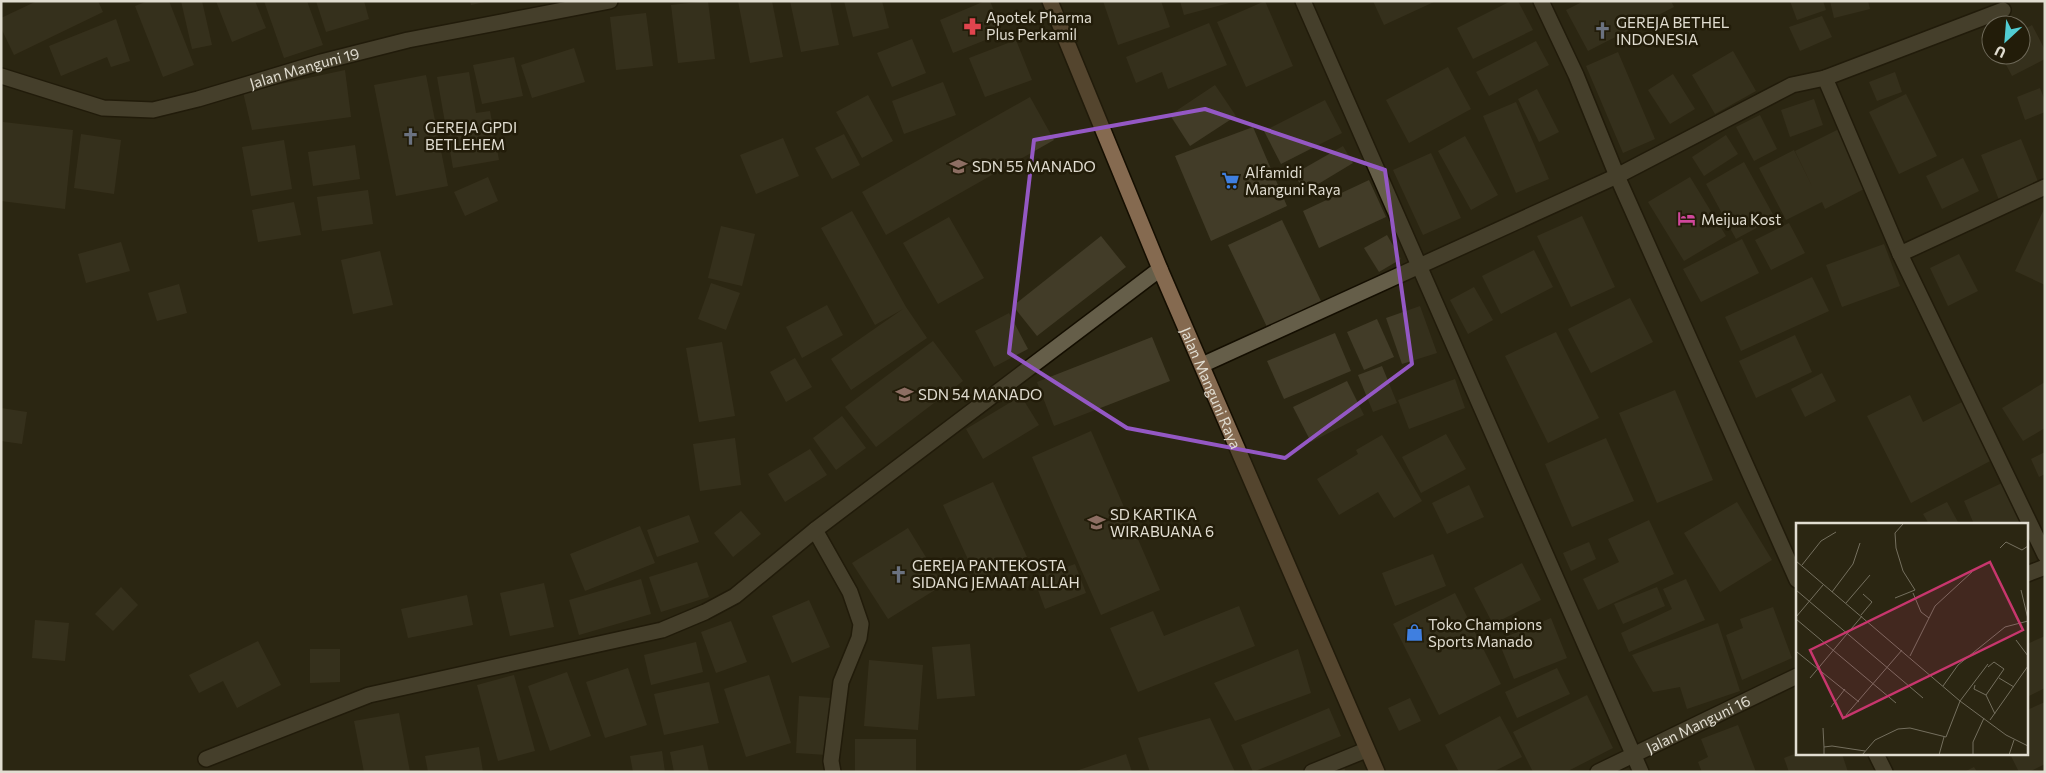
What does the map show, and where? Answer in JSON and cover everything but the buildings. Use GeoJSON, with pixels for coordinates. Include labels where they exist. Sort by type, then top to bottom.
{"type":"FeatureCollection","features":[{"type":"Feature","properties":{"kind":"street","name":"Jalan Manguni 19"},"geometry":{"type":"LineString","coordinates":[[1,76],[103,108],[153,110],[198,99],[321,62],[408,40],[610,1]]}},
{"type":"Feature","properties":{"kind":"street","name":"Jalan Manguni Raya"},"geometry":{"type":"LineString","coordinates":[[1050,1],[1160,270],[1377,772]]}},
{"type":"Feature","properties":{"kind":"street"},"geometry":{"type":"LineString","coordinates":[[1303,1],[1642,772]]}},
{"type":"Feature","properties":{"kind":"street"},"geometry":{"type":"LineString","coordinates":[[1541,1],[1576,75],[1617,176],[1796,578]]}},
{"type":"Feature","properties":{"kind":"street"},"geometry":{"type":"LineString","coordinates":[[1202,365],[1421,267],[1617,176],[1792,85],[1825,78],[2003,10]]}},
{"type":"Feature","properties":{"kind":"street"},"geometry":{"type":"LineString","coordinates":[[1825,78],[1900,254],[2045,555]]}},
{"type":"Feature","properties":{"kind":"street"},"geometry":{"type":"LineString","coordinates":[[1900,254],[2045,187]]}},
{"type":"Feature","properties":{"kind":"street"},"geometry":{"type":"LineString","coordinates":[[206,759],[369,695],[662,630],[705,612],[735,596],[816,530],[1160,270]]}},
{"type":"Feature","properties":{"kind":"street"},"geometry":{"type":"LineString","coordinates":[[816,530],[850,592],[862,624],[859,638],[841,682],[831,761],[833,772]]}},
{"type":"Feature","properties":{"kind":"street"},"geometry":{"type":"LineString","coordinates":[[2028,574],[2045,567]]}},
{"type":"Feature","properties":{"kind":"street","name":"Jalan Manguni 16"},"geometry":{"type":"LineString","coordinates":[[1598,772],[1796,676]]}},
{"type":"Feature","properties":{"kind":"street"},"geometry":{"type":"LineString","coordinates":[[1312,772],[1366,750]]}},
{"type":"Feature","properties":{"kind":"street"},"geometry":{"type":"LineString","coordinates":[[1877,756],[1884,772]]}},
{"type":"Feature","properties":{"kind":"highlighted area"},"geometry":{"type":"Polygon","coordinates":[[[1205,109],[1385,170],[1412,364],[1285,458],[1127,428],[1009,353],[1034,140],[1205,109]]]}},
{"type":"Feature","properties":{"kind":"place","name":"Apotek Pharma Plus Perkamil"},"geometry":{"type":"Point","coordinates":[972,26]}},
{"type":"Feature","properties":{"kind":"place","name":"GEREJA BETHEL INDONESIA"},"geometry":{"type":"Point","coordinates":[1602,31]}},
{"type":"Feature","properties":{"kind":"place","name":"GEREJA GPDI BETLEHEM"},"geometry":{"type":"Point","coordinates":[411,136]}},
{"type":"Feature","properties":{"kind":"place","name":"SDN 55 MANADO"},"geometry":{"type":"Point","coordinates":[958,166]}},
{"type":"Feature","properties":{"kind":"place","name":"Alfamidi Manguni Raya"},"geometry":{"type":"Point","coordinates":[1231,181]}},
{"type":"Feature","properties":{"kind":"place","name":"Meijua Kost"},"geometry":{"type":"Point","coordinates":[1687,219]}},
{"type":"Feature","properties":{"kind":"place","name":"SDN 54 MANADO"},"geometry":{"type":"Point","coordinates":[904,394]}},
{"type":"Feature","properties":{"kind":"place","name":"SD KARTIKA WIRABUANA 6"},"geometry":{"type":"Point","coordinates":[1096,523]}},
{"type":"Feature","properties":{"kind":"place","name":"GEREJA PANTEKOSTA SIDANG JEMAAT ALLAH"},"geometry":{"type":"Point","coordinates":[898,574]}},
{"type":"Feature","properties":{"kind":"place","name":"Toko Champions Sports Manado"},"geometry":{"type":"Point","coordinates":[1414,633]}}]}
